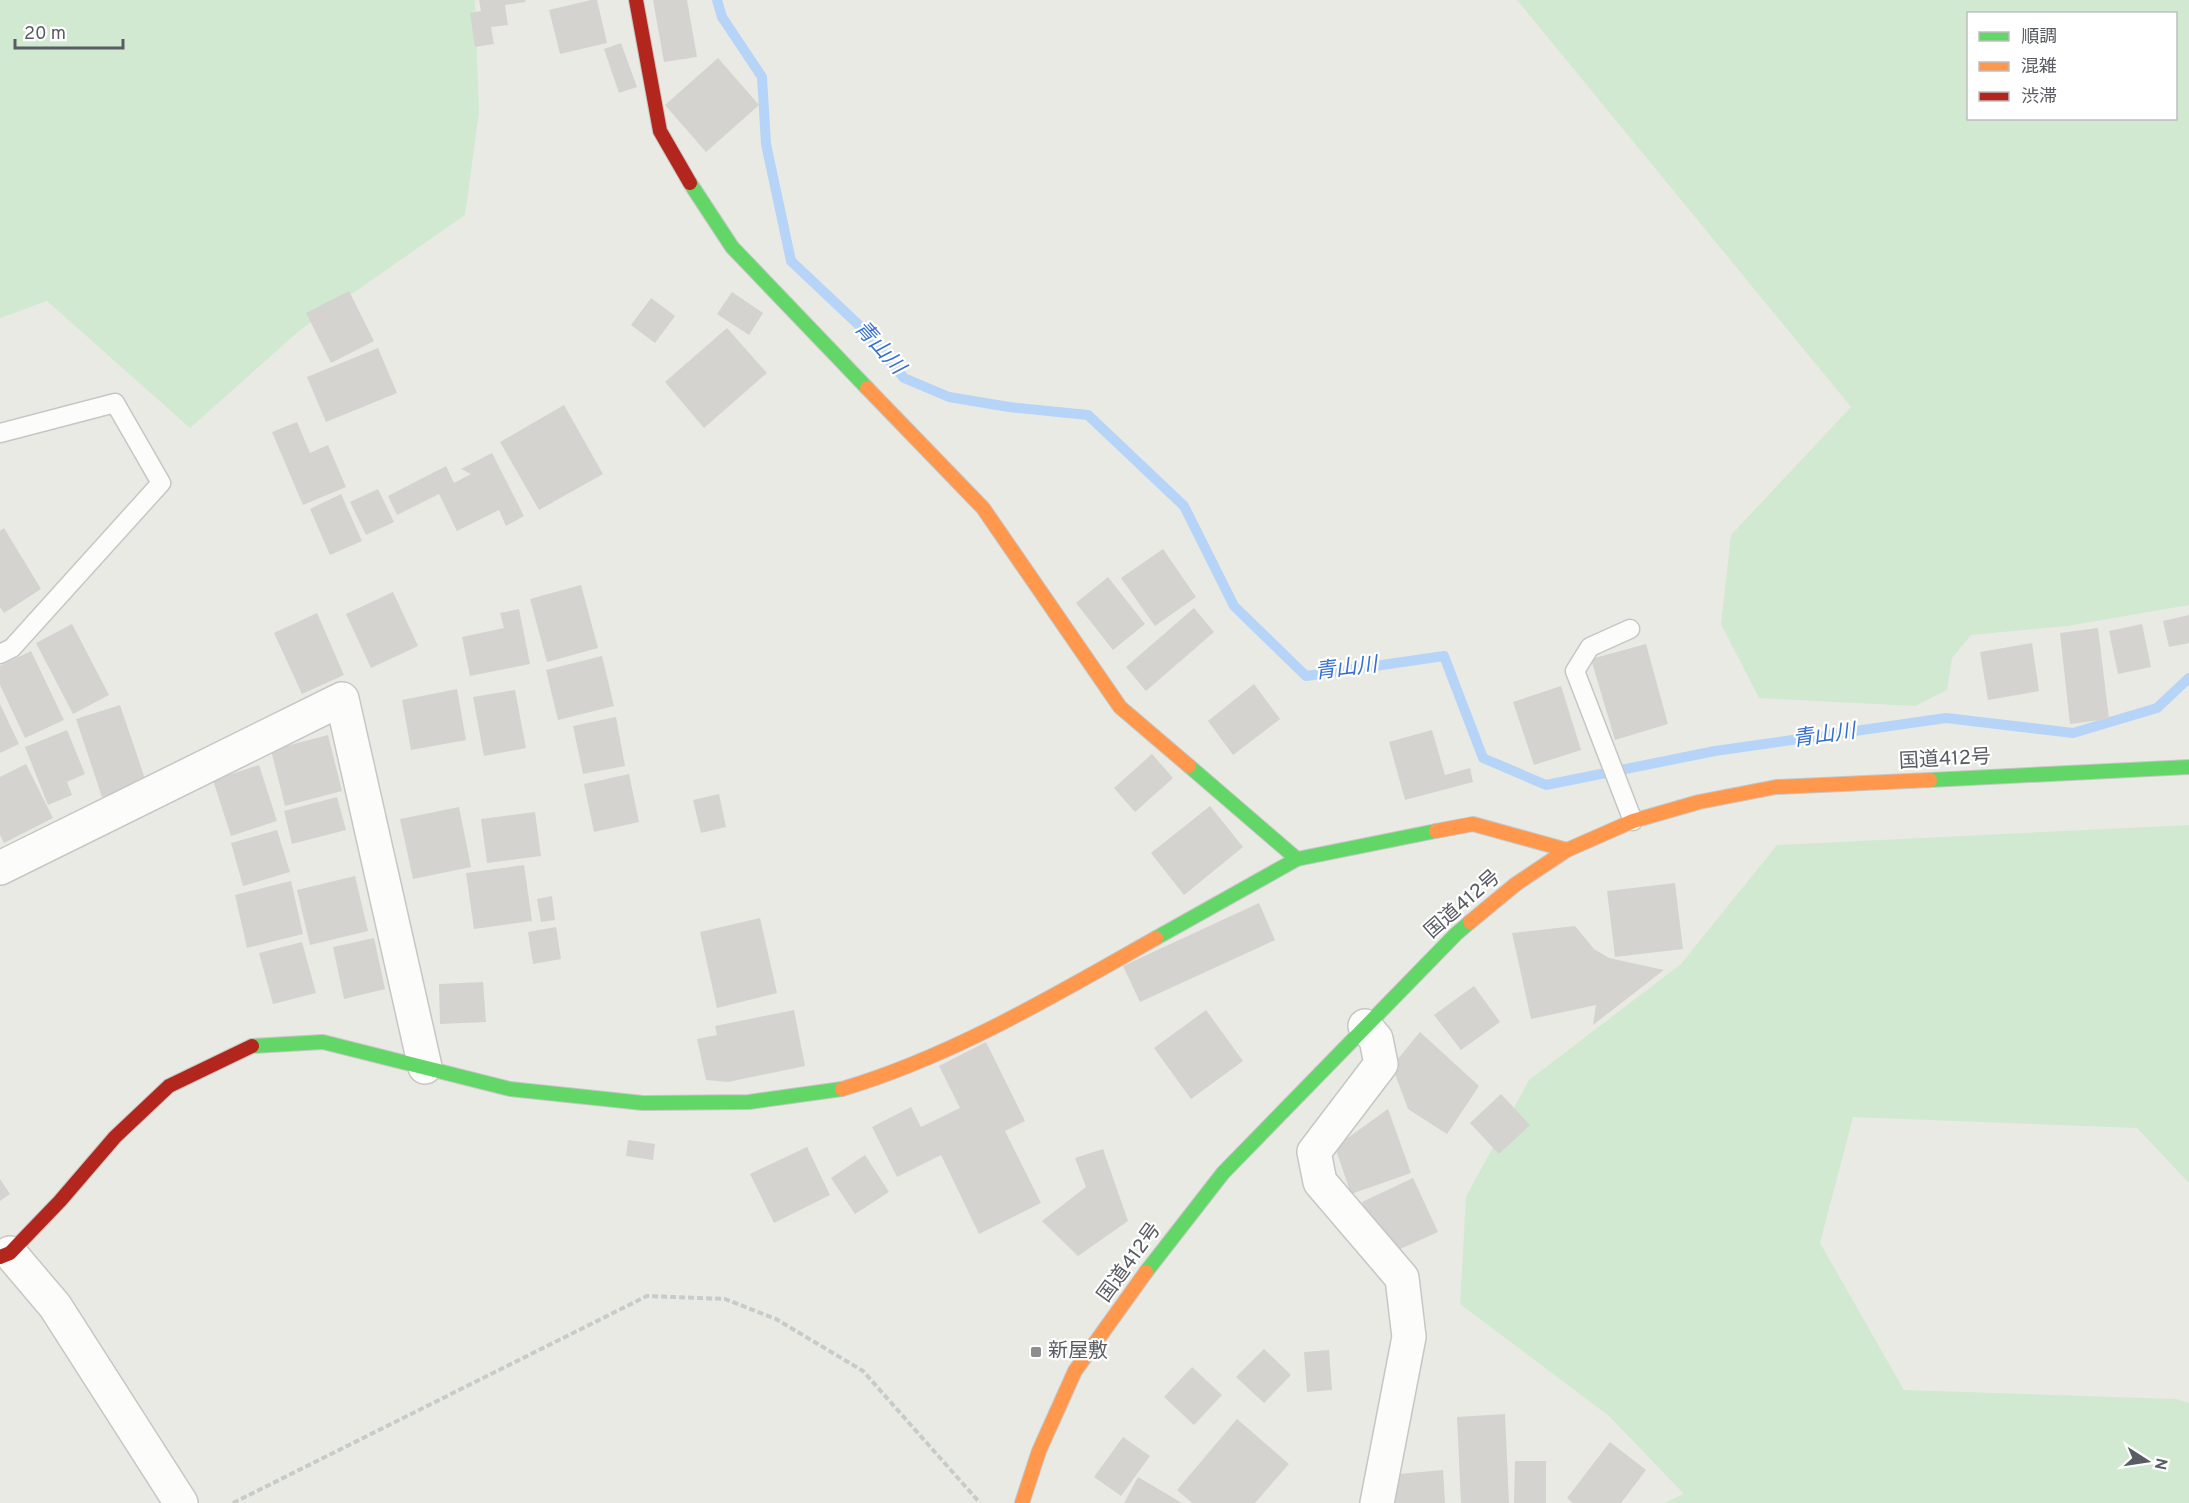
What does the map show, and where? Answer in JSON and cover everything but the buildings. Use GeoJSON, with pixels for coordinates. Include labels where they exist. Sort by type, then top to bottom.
{"type":"FeatureCollection","features":[{"type":"Feature","properties":{"kind":"main road"},"geometry":{"type":"LineString","coordinates":[[636,0],[660,131],[686,177],[732,247],[983,508],[1120,707],[1297,859]]}},
{"type":"Feature","properties":{"kind":"main road","name":"国道412号"},"geometry":{"type":"LineString","coordinates":[[1022,1503],[1039,1451],[1075,1371],[1142,1278],[1223,1173],[1456,934],[1516,884],[1567,850],[1633,821],[1699,802],[1776,787],[2189,767]]}},
{"type":"Feature","properties":{"kind":"main road"},"geometry":{"type":"LineString","coordinates":[[5,1255],[60,1202],[115,1137],[169,1086],[253,1046],[323,1042],[510,1089],[643,1103],[749,1102],[843,1089],[939,1054],[979,1034],[1050,998],[1297,859],[1473,824],[1567,850]]}},
{"type":"Feature","properties":{"kind":"street"},"geometry":{"type":"LineString","coordinates":[[1,864],[342,699],[424,1067]]}},
{"type":"Feature","properties":{"kind":"street"},"geometry":{"type":"LineString","coordinates":[[1365,1026],[1376,1039],[1381,1064],[1314,1152],[1320,1182],[1402,1278],[1409,1337],[1377,1503]]}},
{"type":"Feature","properties":{"kind":"street"},"geometry":{"type":"LineString","coordinates":[[5,1255],[55,1306],[181,1503]]}},
{"type":"Feature","properties":{"kind":"lane"},"geometry":{"type":"LineString","coordinates":[[0,433],[115,403],[161,483],[12,648],[0,654]]}},
{"type":"Feature","properties":{"kind":"lane"},"geometry":{"type":"LineString","coordinates":[[1630,629],[1590,647],[1575,671],[1633,821]]}},
{"type":"Feature","properties":{"kind":"path"},"geometry":{"type":"LineString","coordinates":[[233,1503],[647,1296],[724,1299],[776,1319],[863,1371],[980,1503]]}},
{"type":"Feature","properties":{"kind":"green space"},"geometry":{"type":"Polygon","coordinates":[[[0,0],[475,0],[479,112],[465,215],[300,330],[190,428],[47,301],[0,318],[0,0]]]}},
{"type":"Feature","properties":{"kind":"green space"},"geometry":{"type":"Polygon","coordinates":[[[1517,0],[2189,0],[2189,605],[2067,626],[1971,635],[1952,658],[1947,690],[1915,706],[1759,698],[1721,624],[1731,535],[1851,407],[1517,0]]]}},
{"type":"Feature","properties":{"kind":"green space"},"geometry":{"type":"Polygon","coordinates":[[[2189,825],[2189,1183],[2137,1128],[1853,1117],[1820,1243],[1904,1390],[2176,1399],[2189,1403],[2189,1503],[1664,1503],[1684,1494],[1609,1416],[1460,1304],[1466,1197],[1529,1080],[1681,964],[1777,845],[2189,825]]]}},
{"type":"Feature","properties":{"kind":"waterway","name":"青山川"},"geometry":{"type":"LineString","coordinates":[[717,0],[722,17],[762,77],[766,144],[791,261],[862,328],[904,378],[949,397],[1009,407],[1088,415],[1184,506],[1234,606],[1306,676],[1444,656],[1483,758],[1546,785],[1715,751],[1946,718],[2073,733],[2157,708],[2189,678]]}},
{"type":"Feature","properties":{"kind":"traffic: fast"},"geometry":{"type":"LineString","coordinates":[[690,183],[732,247],[867,388]]}},
{"type":"Feature","properties":{"kind":"traffic: fast"},"geometry":{"type":"LineString","coordinates":[[1189,766],[1297,859]]}},
{"type":"Feature","properties":{"kind":"traffic: fast"},"geometry":{"type":"LineString","coordinates":[[1930,780],[2189,767]]}},
{"type":"Feature","properties":{"kind":"traffic: fast"},"geometry":{"type":"LineString","coordinates":[[1156,938],[1297,859],[1436,831]]}},
{"type":"Feature","properties":{"kind":"traffic: fast"},"geometry":{"type":"LineString","coordinates":[[1146,1272],[1223,1173],[1470,922]]}},
{"type":"Feature","properties":{"kind":"traffic: fast"},"geometry":{"type":"LineString","coordinates":[[252,1046],[323,1042],[510,1089],[643,1103],[749,1102],[842,1089]]}},
{"type":"Feature","properties":{"kind":"traffic: slow"},"geometry":{"type":"LineString","coordinates":[[867,388],[983,508],[1120,707],[1189,766]]}},
{"type":"Feature","properties":{"kind":"traffic: slow"},"geometry":{"type":"LineString","coordinates":[[1470,922],[1516,884],[1567,850],[1633,821],[1699,802],[1776,787],[1930,780]]}},
{"type":"Feature","properties":{"kind":"traffic: slow"},"geometry":{"type":"LineString","coordinates":[[1436,831],[1473,824],[1567,850]]}},
{"type":"Feature","properties":{"kind":"traffic: slow"},"geometry":{"type":"LineString","coordinates":[[842,1089],[924,1060],[964,1042],[1042,1002],[1156,938]]}},
{"type":"Feature","properties":{"kind":"traffic: slow"},"geometry":{"type":"LineString","coordinates":[[1022,1503],[1039,1451],[1075,1371],[1146,1272]]}},
{"type":"Feature","properties":{"kind":"traffic: jam"},"geometry":{"type":"LineString","coordinates":[[636,0],[660,131],[690,183]]}},
{"type":"Feature","properties":{"kind":"traffic: jam"},"geometry":{"type":"LineString","coordinates":[[0,1257],[10,1253],[60,1201],[115,1137],[169,1086],[252,1046]]}},
{"type":"Feature","properties":{"kind":"place","name":"新屋敷"},"geometry":{"type":"Point","coordinates":[1036,1352]}}]}
